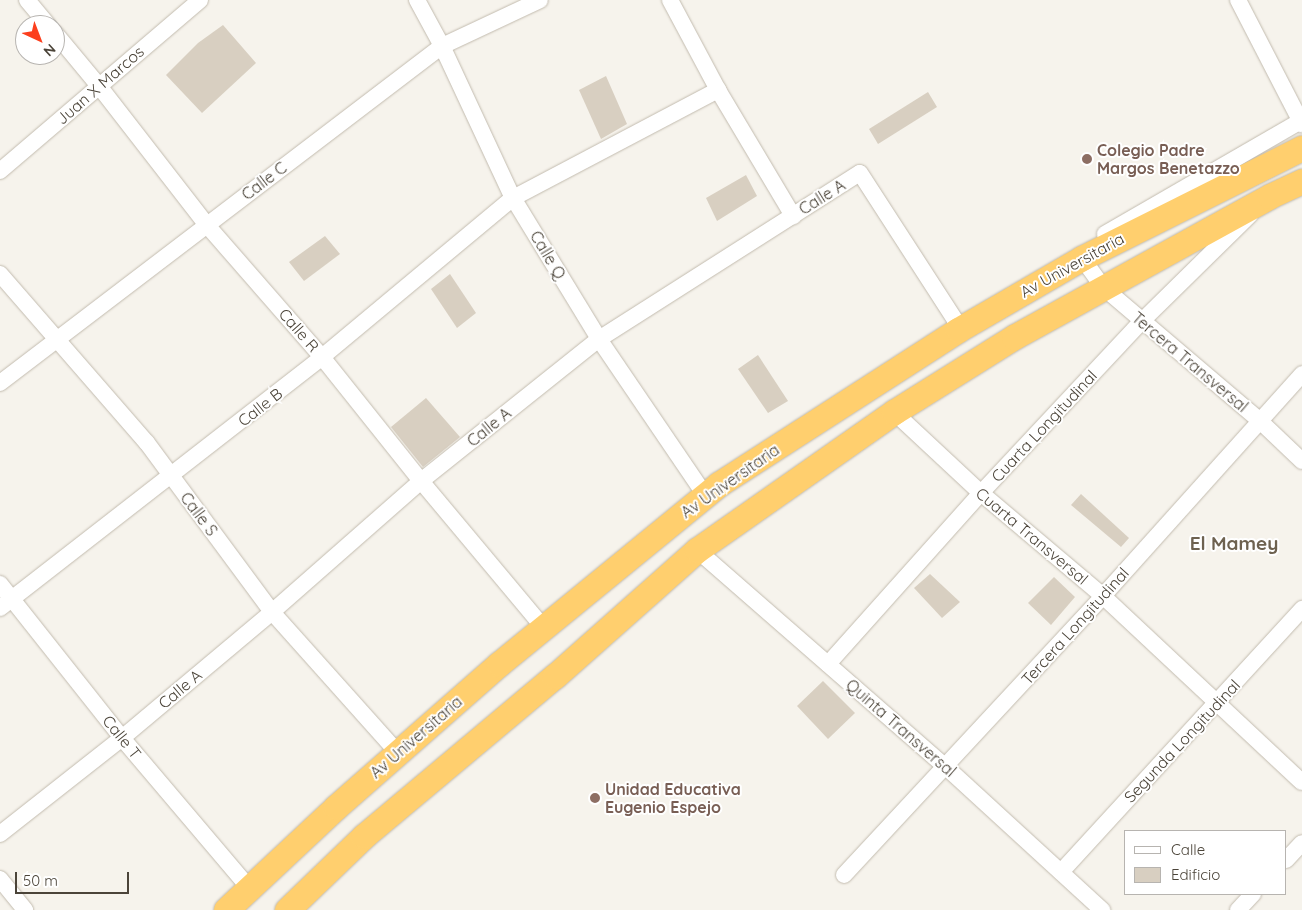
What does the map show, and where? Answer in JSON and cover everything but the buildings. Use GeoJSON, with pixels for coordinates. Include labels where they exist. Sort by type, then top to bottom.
{"type":"FeatureCollection","features":[{"type":"Feature","properties":{"kind":"highway","name":"Av Universitaria"},"geometry":{"type":"LineString","coordinates":[[226,910],[336,807],[543,627],[705,496],[956,325],[1082,258],[1302,148]]}},
{"type":"Feature","properties":{"kind":"highway"},"geometry":{"type":"LineString","coordinates":[[287,910],[364,836],[555,676],[697,550],[894,412],[1014,337],[1270,196],[1302,181]]}},
{"type":"Feature","properties":{"kind":"highway"},"geometry":{"type":"LineString","coordinates":[[336,807],[364,836]]}},
{"type":"Feature","properties":{"kind":"street"},"geometry":{"type":"LineString","coordinates":[[28,0],[40,15]]}},
{"type":"Feature","properties":{"kind":"street","name":"Juan X Marcos"},"geometry":{"type":"LineString","coordinates":[[0,171],[200,0]]}},
{"type":"Feature","properties":{"kind":"street","name":"Calle Q"},"geometry":{"type":"LineString","coordinates":[[417,0],[442,46],[513,198],[599,339],[705,496]]}},
{"type":"Feature","properties":{"kind":"street","name":"Calle C"},"geometry":{"type":"LineString","coordinates":[[0,383],[206,224],[442,46],[540,0]]}},
{"type":"Feature","properties":{"kind":"street"},"geometry":{"type":"LineString","coordinates":[[670,0],[718,90],[793,216]]}},
{"type":"Feature","properties":{"kind":"street"},"geometry":{"type":"LineString","coordinates":[[956,325],[1301,123],[1238,0]]}},
{"type":"Feature","properties":{"kind":"street","name":"Calle R"},"geometry":{"type":"LineString","coordinates":[[65,45],[206,224],[322,357],[421,481],[543,627]]}},
{"type":"Feature","properties":{"kind":"street","name":"Calle B"},"geometry":{"type":"LineString","coordinates":[[6,603],[322,357],[513,198],[718,90]]}},
{"type":"Feature","properties":{"kind":"street","name":"Calle A"},"geometry":{"type":"LineString","coordinates":[[0,834],[122,738],[272,612],[421,481],[599,339],[860,173],[956,325]]}},
{"type":"Feature","properties":{"kind":"street","name":"Cuarta Longitudinal"},"geometry":{"type":"LineString","coordinates":[[828,664],[981,493],[1142,321],[1270,196]]}},
{"type":"Feature","properties":{"kind":"street","name":"Tercera Transversal"},"geometry":{"type":"LineString","coordinates":[[1082,258],[1104,288],[1260,421],[1302,461]]}},
{"type":"Feature","properties":{"kind":"street","name":"Calle S"},"geometry":{"type":"LineString","coordinates":[[0,274],[147,443],[272,612],[398,753]]}},
{"type":"Feature","properties":{"kind":"street","name":"Tercera Longitudinal"},"geometry":{"type":"LineString","coordinates":[[844,875],[1103,596],[1302,374]]}},
{"type":"Feature","properties":{"kind":"street","name":"Cuarta Transversal"},"geometry":{"type":"LineString","coordinates":[[894,412],[981,493],[1103,596],[1302,782]]}},
{"type":"Feature","properties":{"kind":"street","name":"Quinta Transversal"},"geometry":{"type":"LineString","coordinates":[[697,550],[946,767],[1102,910]]}},
{"type":"Feature","properties":{"kind":"street","name":"Calle T"},"geometry":{"type":"LineString","coordinates":[[0,584],[6,603],[249,888]]}},
{"type":"Feature","properties":{"kind":"street","name":"Segunda Longitudinal"},"geometry":{"type":"LineString","coordinates":[[1061,872],[1218,703],[1302,609]]}},
{"type":"Feature","properties":{"kind":"street"},"geometry":{"type":"LineString","coordinates":[[1287,859],[1302,843]]}},
{"type":"Feature","properties":{"kind":"street"},"geometry":{"type":"LineString","coordinates":[[0,879],[25,910]]}},
{"type":"Feature","properties":{"kind":"street"},"geometry":{"type":"LineString","coordinates":[[1238,910],[1252,895]]}},
{"type":"Feature","properties":{"kind":"place","name":"Colegio Padre Margos Benetazzo"},"geometry":{"type":"Point","coordinates":[1087,159]}},
{"type":"Feature","properties":{"kind":"place","name":"Unidad Educativa Eugenio Espejo"},"geometry":{"type":"Point","coordinates":[595,798]}},
{"type":"Feature","properties":{"kind":"district","name":"El Mamey"},"geometry":{"type":"Point","coordinates":[1234,544]}}]}
